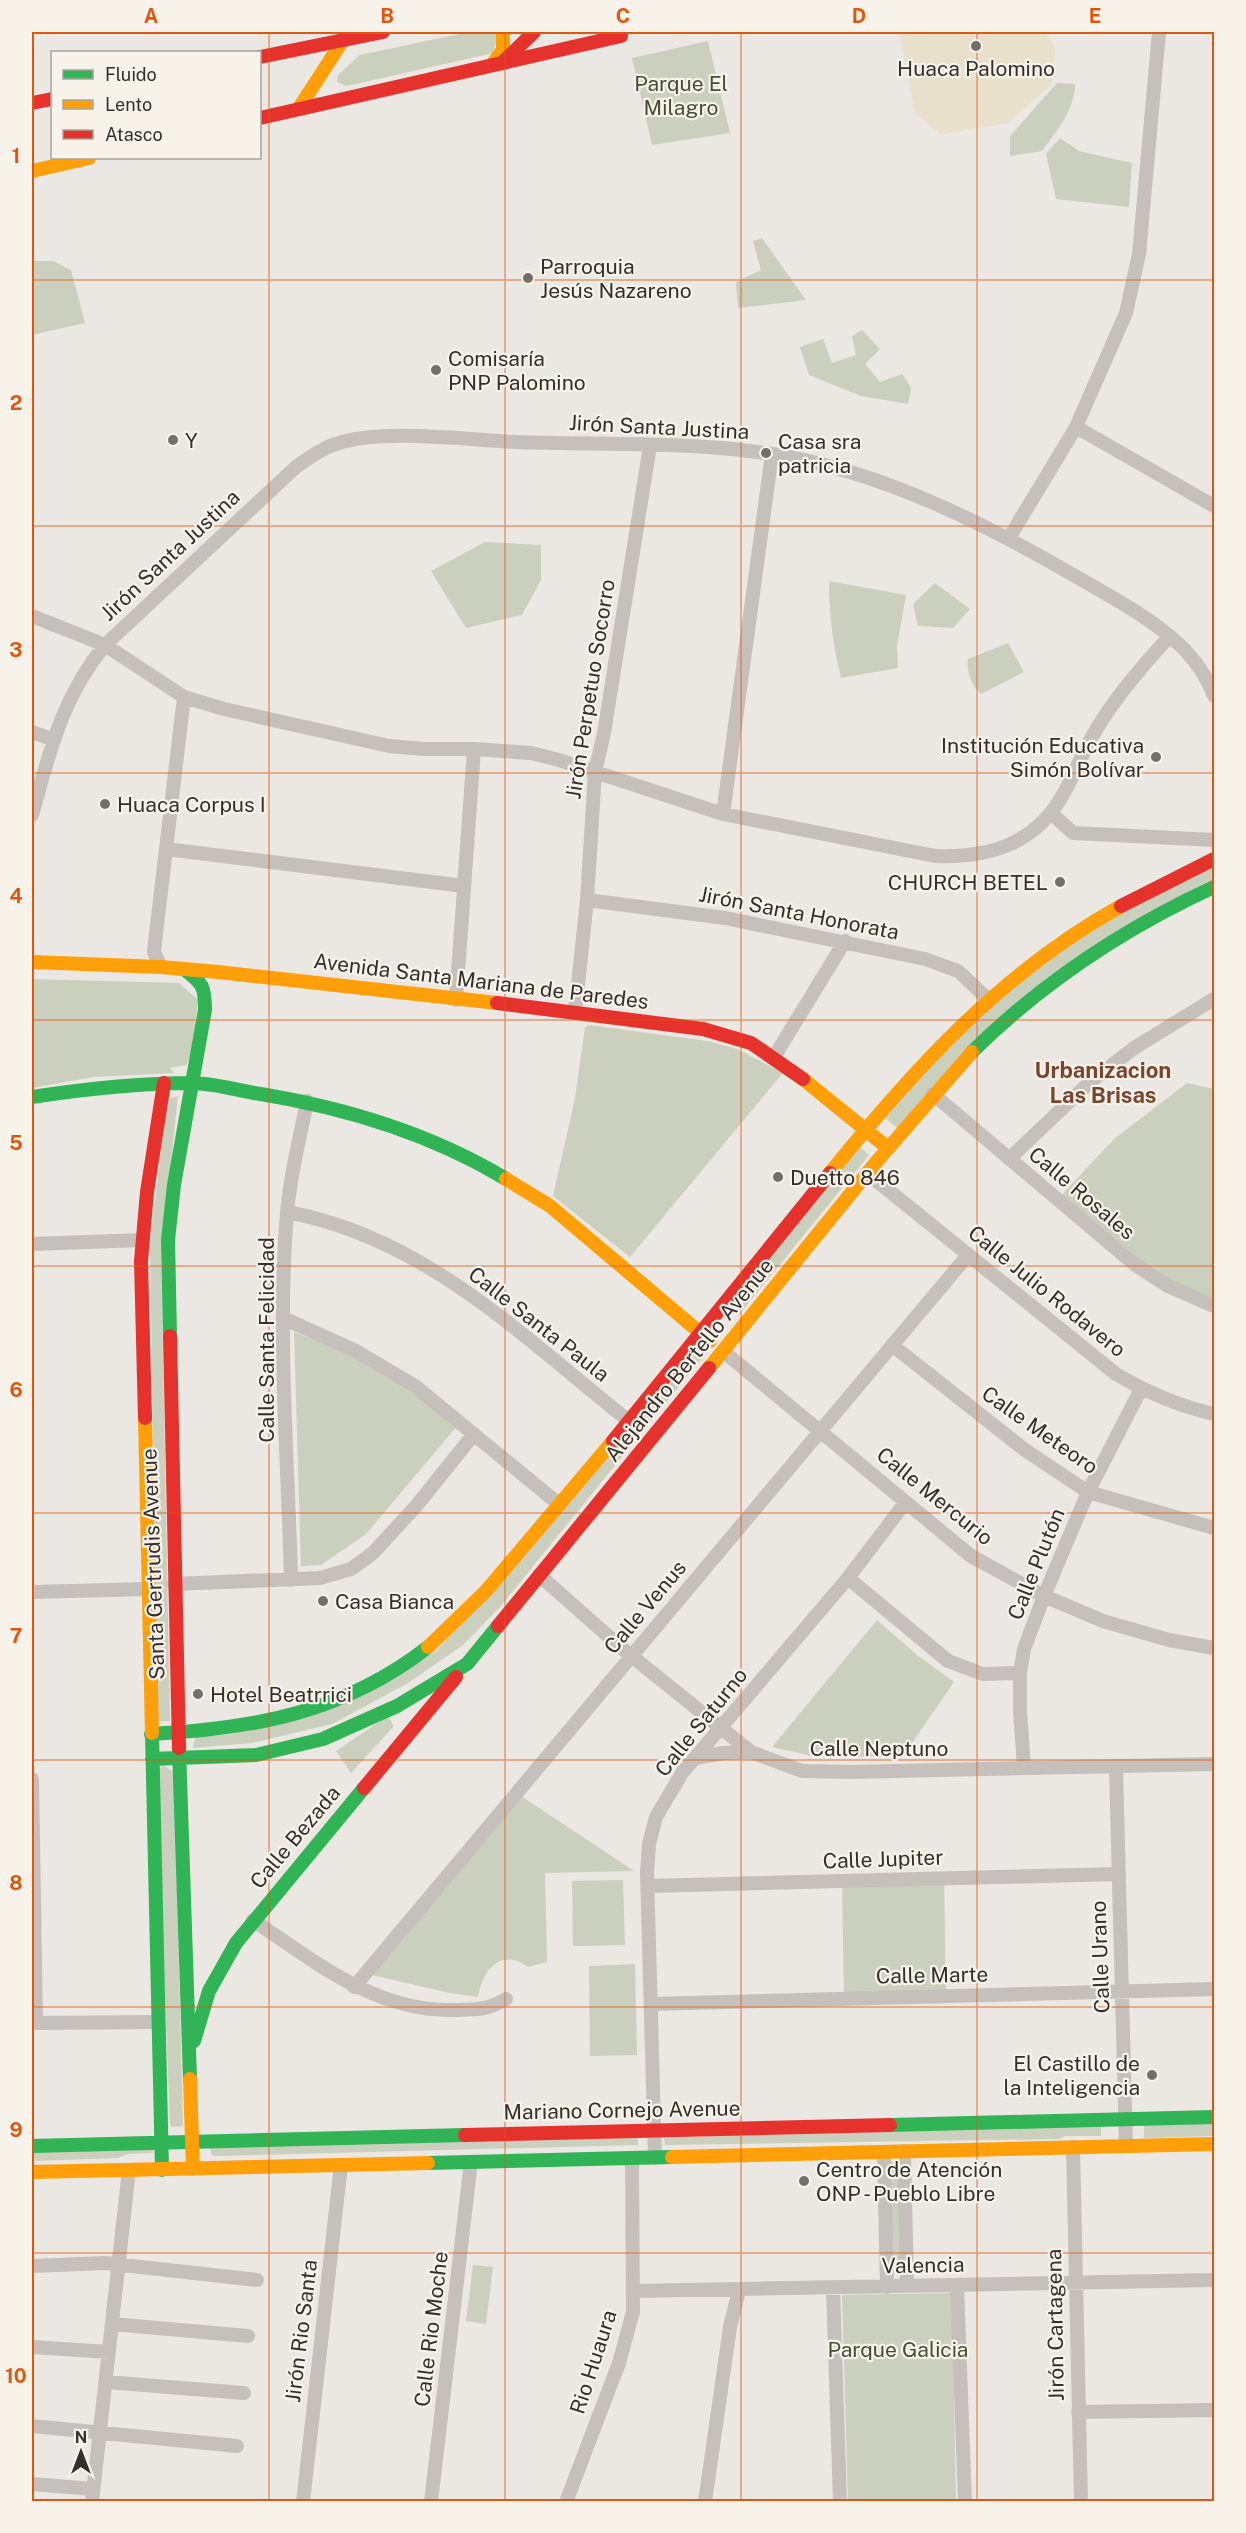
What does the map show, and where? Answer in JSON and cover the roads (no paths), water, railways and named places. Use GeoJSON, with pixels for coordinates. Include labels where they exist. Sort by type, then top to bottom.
{"type":"FeatureCollection","features":[{"type":"Feature","properties":{"kind":"main road"},"geometry":{"type":"LineString","coordinates":[[261,57],[346,36],[383,32]]}},
{"type":"Feature","properties":{"kind":"main road"},"geometry":{"type":"LineString","coordinates":[[496,64],[505,42],[503,32]]}},
{"type":"Feature","properties":{"kind":"main road"},"geometry":{"type":"LineString","coordinates":[[496,64],[534,32]]}},
{"type":"Feature","properties":{"kind":"main road"},"geometry":{"type":"LineString","coordinates":[[261,118],[613,35]]}},
{"type":"Feature","properties":{"kind":"main road"},"geometry":{"type":"LineString","coordinates":[[299,108],[346,36]]}},
{"type":"Feature","properties":{"kind":"main road"},"geometry":{"type":"LineString","coordinates":[[292,50],[318,78],[350,96]]}},
{"type":"Feature","properties":{"kind":"main road"},"geometry":{"type":"LineString","coordinates":[[32,103],[51,99]]}},
{"type":"Feature","properties":{"kind":"main road"},"geometry":{"type":"LineString","coordinates":[[32,171],[85,159]]}},
{"type":"Feature","properties":{"kind":"main road","name":"Alejandro Bertello Avenue"},"geometry":{"type":"LineString","coordinates":[[151,1734],[235,1729],[296,1716],[365,1688],[404,1665],[441,1638],[471,1610],[560,1505],[702,1334],[866,1129],[925,1062],[989,1000],[1053,950],[1095,922],[1175,877],[1215,859]]}},
{"type":"Feature","properties":{"kind":"main road","name":"Alejandro Bertello Avenue"},"geometry":{"type":"LineString","coordinates":[[152,1759],[235,1757],[270,1753],[327,1738],[406,1702],[467,1664],[933,1094],[1007,1019],[1042,991],[1126,934],[1215,887]]}},
{"type":"Feature","properties":{"kind":"main road","name":"Avenida Santa Mariana de Paredes"},"geometry":{"type":"LineString","coordinates":[[32,962],[161,967],[456,993],[703,1029],[751,1043],[774,1057],[888,1148]]}},
{"type":"Feature","properties":{"kind":"main road","name":"Santa Gertrudis Avenue"},"geometry":{"type":"LineString","coordinates":[[184,969],[201,982],[206,1000],[172,1194],[168,1240],[174,1584],[193,2169]]}},
{"type":"Feature","properties":{"kind":"main road","name":"Santa Gertrudis Avenue"},"geometry":{"type":"LineString","coordinates":[[162,2170],[142,1240],[164,1083]]}},
{"type":"Feature","properties":{"kind":"main road"},"geometry":{"type":"LineString","coordinates":[[32,1097],[98,1087],[193,1083],[307,1101],[356,1113],[438,1143],[484,1166],[550,1206],[723,1351]]}},
{"type":"Feature","properties":{"kind":"main road","name":"Calle Bezada"},"geometry":{"type":"LineString","coordinates":[[190,2056],[209,1991],[236,1943],[467,1664]]}},
{"type":"Feature","properties":{"kind":"main road","name":"Mariano Cornejo Avenue"},"geometry":{"type":"LineString","coordinates":[[32,2146],[1215,2117]]}},
{"type":"Feature","properties":{"kind":"main road"},"geometry":{"type":"LineString","coordinates":[[32,2172],[1215,2144]]}},
{"type":"Feature","properties":{"kind":"street"},"geometry":{"type":"LineString","coordinates":[[1009,538],[1076,427],[1115,342],[1134,284],[1140,244],[1159,32]]}},
{"type":"Feature","properties":{"kind":"street"},"geometry":{"type":"LineString","coordinates":[[1076,427],[1215,506]]}},
{"type":"Feature","properties":{"kind":"street","name":"Jirón Santa Justina"},"geometry":{"type":"LineString","coordinates":[[32,815],[54,740],[71,695],[87,666],[105,645],[297,466],[335,444],[356,439],[413,437],[650,446],[772,454],[838,469],[890,487],[1009,538],[1124,605],[1169,637],[1197,664],[1215,696]]}},
{"type":"Feature","properties":{"kind":"street","name":"Jirón Perpetuo Socorro"},"geometry":{"type":"LineString","coordinates":[[575,1012],[587,900],[595,772],[606,722],[650,446]]}},
{"type":"Feature","properties":{"kind":"street"},"geometry":{"type":"LineString","coordinates":[[723,814],[772,454]]}},
{"type":"Feature","properties":{"kind":"street"},"geometry":{"type":"LineString","coordinates":[[32,616],[105,645],[184,697],[224,710],[389,746],[531,753],[559,760],[723,814],[934,856],[963,857],[990,853],[1008,846],[1028,834],[1051,813],[1065,793],[1095,732],[1113,703],[1169,637]]}},
{"type":"Feature","properties":{"kind":"street"},"geometry":{"type":"LineString","coordinates":[[161,967],[154,952],[184,697]]}},
{"type":"Feature","properties":{"kind":"street"},"geometry":{"type":"LineString","coordinates":[[32,732],[54,740]]}},
{"type":"Feature","properties":{"kind":"street"},"geometry":{"type":"LineString","coordinates":[[456,993],[474,749]]}},
{"type":"Feature","properties":{"kind":"street"},"geometry":{"type":"LineString","coordinates":[[1051,813],[1072,833],[1215,840]]}},
{"type":"Feature","properties":{"kind":"street"},"geometry":{"type":"LineString","coordinates":[[166,849],[464,886]]}},
{"type":"Feature","properties":{"kind":"street","name":"Jirón Santa Honorata"},"geometry":{"type":"LineString","coordinates":[[587,900],[724,918],[845,941],[945,964],[958,971],[989,1000]]}},
{"type":"Feature","properties":{"kind":"street"},"geometry":{"type":"LineString","coordinates":[[774,1057],[845,941]]}},
{"type":"Feature","properties":{"kind":"street"},"geometry":{"type":"LineString","coordinates":[[1009,1159],[1090,1082],[1134,1048],[1215,999]]}},
{"type":"Feature","properties":{"kind":"street","name":"Calle Rosales"},"geometry":{"type":"LineString","coordinates":[[933,1094],[1134,1264],[1168,1286],[1215,1306]]}},
{"type":"Feature","properties":{"kind":"street","name":"Calle Santa Felicidad"},"geometry":{"type":"LineString","coordinates":[[291,1580],[283,1318],[287,1212],[295,1155],[307,1101]]}},
{"type":"Feature","properties":{"kind":"street","name":"Calle Julio Rodavero"},"geometry":{"type":"LineString","coordinates":[[867,1173],[1116,1374],[1141,1389],[1184,1407],[1215,1414]]}},
{"type":"Feature","properties":{"kind":"street","name":"Calle Santa Paula"},"geometry":{"type":"LineString","coordinates":[[287,1212],[313,1217],[359,1232],[405,1254],[449,1280],[498,1313],[629,1421]]}},
{"type":"Feature","properties":{"kind":"street"},"geometry":{"type":"LineString","coordinates":[[32,1244],[142,1240]]}},
{"type":"Feature","properties":{"kind":"street","name":"Calle Venus"},"geometry":{"type":"LineString","coordinates":[[354,1987],[968,1255]]}},
{"type":"Feature","properties":{"kind":"street"},"geometry":{"type":"LineString","coordinates":[[283,1318],[380,1363],[415,1386],[560,1505]]}},
{"type":"Feature","properties":{"kind":"street","name":"Calle Meteoro"},"geometry":{"type":"LineString","coordinates":[[892,1345],[1025,1450],[1088,1492],[1215,1528]]}},
{"type":"Feature","properties":{"kind":"street","name":"Calle Mercurio"},"geometry":{"type":"LineString","coordinates":[[723,1351],[971,1556],[1044,1596],[1102,1621],[1169,1640],[1215,1648]]}},
{"type":"Feature","properties":{"kind":"street","name":"Calle Plutón"},"geometry":{"type":"LineString","coordinates":[[1024,1767],[1020,1673],[1024,1649],[1088,1492],[1141,1389]]}},
{"type":"Feature","properties":{"kind":"street"},"geometry":{"type":"LineString","coordinates":[[174,1584],[320,1578],[351,1569],[373,1553],[417,1505],[474,1434]]}},
{"type":"Feature","properties":{"kind":"street","name":"Calle Saturno"},"geometry":{"type":"LineString","coordinates":[[655,2158],[648,1886],[649,1844],[656,1817],[682,1773],[848,1578],[905,1503]]}},
{"type":"Feature","properties":{"kind":"street","name":"Calle Neptuno"},"geometry":{"type":"LineString","coordinates":[[539,1575],[632,1655],[751,1752],[802,1771],[851,1772],[1024,1767],[1116,1768],[1215,1764]]}},
{"type":"Feature","properties":{"kind":"street"},"geometry":{"type":"LineString","coordinates":[[848,1578],[948,1661],[983,1674],[1020,1673]]}},
{"type":"Feature","properties":{"kind":"street"},"geometry":{"type":"LineString","coordinates":[[32,1592],[148,1589]]}},
{"type":"Feature","properties":{"kind":"street"},"geometry":{"type":"LineString","coordinates":[[695,1758],[723,1753],[751,1752]]}},
{"type":"Feature","properties":{"kind":"street","name":"Calle Urano"},"geometry":{"type":"LineString","coordinates":[[1116,1768],[1126,2146]]}},
{"type":"Feature","properties":{"kind":"street"},"geometry":{"type":"LineString","coordinates":[[32,1779],[34,2023],[158,2022]]}},
{"type":"Feature","properties":{"kind":"street","name":"Calle Jupiter"},"geometry":{"type":"LineString","coordinates":[[648,1886],[1119,1874]]}},
{"type":"Feature","properties":{"kind":"street"},"geometry":{"type":"LineString","coordinates":[[254,1920],[354,1987],[402,2004],[440,2010],[487,2009],[506,1998]]}},
{"type":"Feature","properties":{"kind":"street","name":"Calle Marte"},"geometry":{"type":"LineString","coordinates":[[652,2004],[1215,1989]]}},
{"type":"Feature","properties":{"kind":"street","name":"Jirón Cartagena"},"geometry":{"type":"LineString","coordinates":[[1072,2147],[1081,2502]]}},
{"type":"Feature","properties":{"kind":"street"},"geometry":{"type":"LineString","coordinates":[[904,2151],[907,2286]]}},
{"type":"Feature","properties":{"kind":"street"},"geometry":{"type":"LineString","coordinates":[[884,2152],[887,2287]]}},
{"type":"Feature","properties":{"kind":"street","name":"Rio Huaura"},"geometry":{"type":"LineString","coordinates":[[566,2502],[629,2332],[633,2312],[632,2158]]}},
{"type":"Feature","properties":{"kind":"street","name":"Calle Rio Moche"},"geometry":{"type":"LineString","coordinates":[[431,2502],[471,2162]]}},
{"type":"Feature","properties":{"kind":"street","name":"Jirón Rio Santa"},"geometry":{"type":"LineString","coordinates":[[303,2502],[341,2165]]}},
{"type":"Feature","properties":{"kind":"street"},"geometry":{"type":"LineString","coordinates":[[32,2484],[93,2495],[129,2170]]}},
{"type":"Feature","properties":{"kind":"street"},"geometry":{"type":"LineString","coordinates":[[32,2266],[105,2263],[257,2280]]}},
{"type":"Feature","properties":{"kind":"street","name":"Valencia"},"geometry":{"type":"LineString","coordinates":[[633,2291],[1215,2280]]}},
{"type":"Feature","properties":{"kind":"street"},"geometry":{"type":"LineString","coordinates":[[957,2285],[965,2502]]}},
{"type":"Feature","properties":{"kind":"street"},"geometry":{"type":"LineString","coordinates":[[833,2288],[840,2502]]}},
{"type":"Feature","properties":{"kind":"street"},"geometry":{"type":"LineString","coordinates":[[705,2502],[730,2327],[739,2290]]}},
{"type":"Feature","properties":{"kind":"street"},"geometry":{"type":"LineString","coordinates":[[112,2324],[248,2336]]}},
{"type":"Feature","properties":{"kind":"street"},"geometry":{"type":"LineString","coordinates":[[32,2347],[109,2352]]}},
{"type":"Feature","properties":{"kind":"street"},"geometry":{"type":"LineString","coordinates":[[106,2382],[244,2393]]}},
{"type":"Feature","properties":{"kind":"street"},"geometry":{"type":"LineString","coordinates":[[1078,2412],[1215,2410]]}},
{"type":"Feature","properties":{"kind":"street"},"geometry":{"type":"LineString","coordinates":[[32,2426],[237,2446]]}},
{"type":"Feature","properties":{"kind":"place","name":"Huaca Palomino"},"geometry":{"type":"Point","coordinates":[976,46]}},
{"type":"Feature","properties":{"kind":"place","name":"Parroquia Jesús Nazareno"},"geometry":{"type":"Point","coordinates":[528,278]}},
{"type":"Feature","properties":{"kind":"place","name":"Comisaría PNP Palomino"},"geometry":{"type":"Point","coordinates":[436,370]}},
{"type":"Feature","properties":{"kind":"place","name":"Y"},"geometry":{"type":"Point","coordinates":[173,440]}},
{"type":"Feature","properties":{"kind":"place","name":"Casa sra patricia"},"geometry":{"type":"Point","coordinates":[766,453]}},
{"type":"Feature","properties":{"kind":"place","name":"Institución Educativa Simón Bolívar"},"geometry":{"type":"Point","coordinates":[1156,757]}},
{"type":"Feature","properties":{"kind":"place","name":"Huaca Corpus I"},"geometry":{"type":"Point","coordinates":[105,804]}},
{"type":"Feature","properties":{"kind":"place","name":"CHURCH BETEL"},"geometry":{"type":"Point","coordinates":[1060,882]}},
{"type":"Feature","properties":{"kind":"place","name":"Duetto 846"},"geometry":{"type":"Point","coordinates":[778,1177]}},
{"type":"Feature","properties":{"kind":"place","name":"Casa Bianca"},"geometry":{"type":"Point","coordinates":[323,1601]}},
{"type":"Feature","properties":{"kind":"place","name":"Hotel Beatrrici"},"geometry":{"type":"Point","coordinates":[198,1694]}},
{"type":"Feature","properties":{"kind":"place","name":"El Castillo de la Inteligencia"},"geometry":{"type":"Point","coordinates":[1152,2075]}},
{"type":"Feature","properties":{"kind":"place","name":"Centro de Atención ONP - Pueblo Libre"},"geometry":{"type":"Point","coordinates":[804,2181]}},
{"type":"Feature","properties":{"kind":"district","name":"Urbanizacion Las Brisas"},"geometry":{"type":"Point","coordinates":[1103,1082]}},
{"type":"Feature","properties":{"kind":"park label","name":"Parque El Milagro"},"geometry":{"type":"Point","coordinates":[681,95]}},
{"type":"Feature","properties":{"kind":"park label","name":"Parque Galicia"},"geometry":{"type":"Point","coordinates":[898,2349]}}]}
